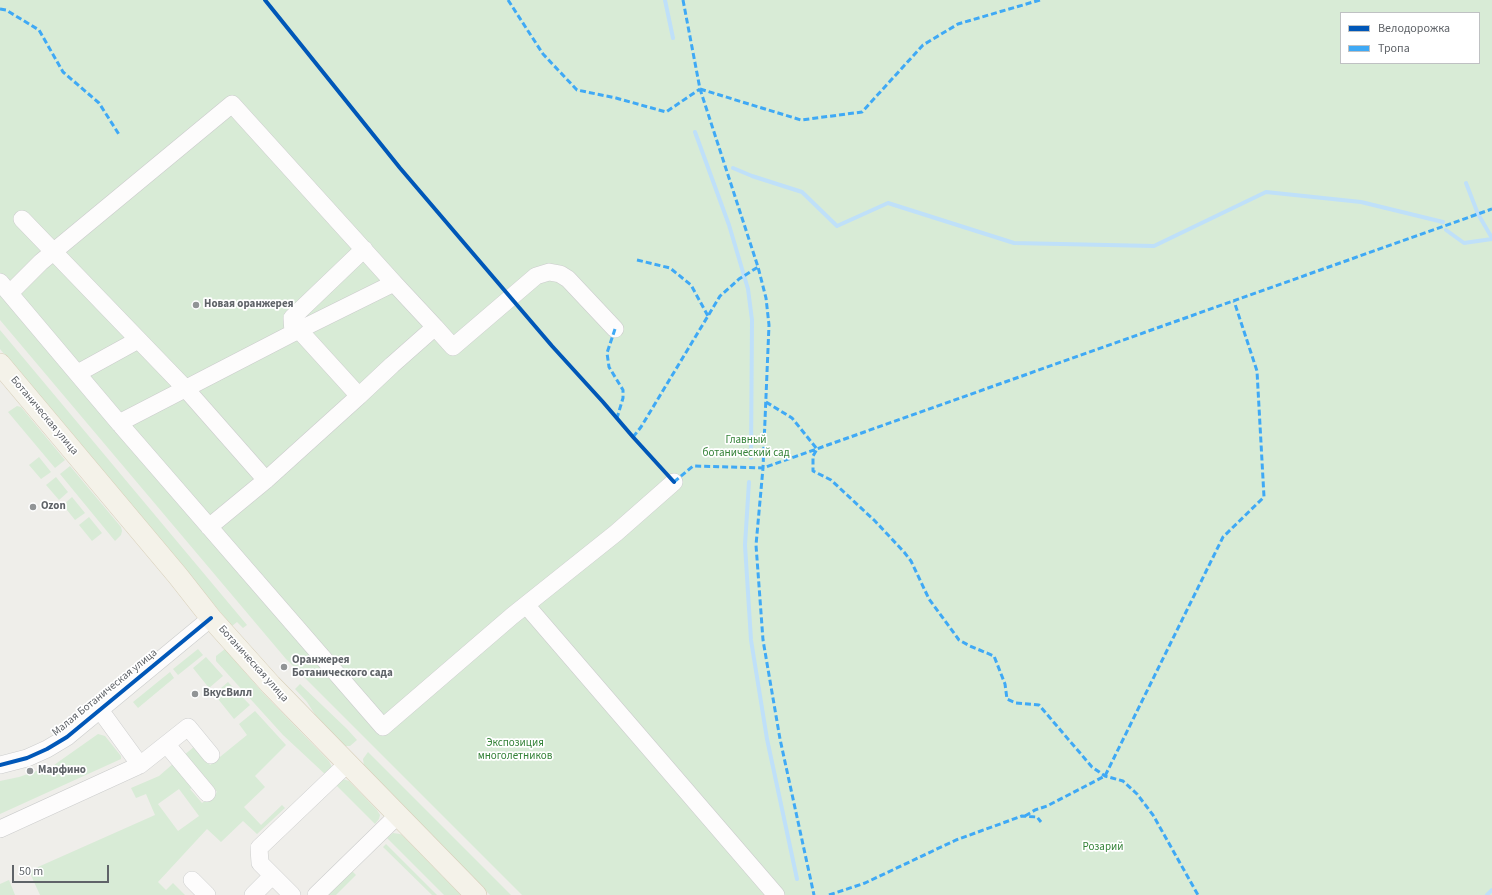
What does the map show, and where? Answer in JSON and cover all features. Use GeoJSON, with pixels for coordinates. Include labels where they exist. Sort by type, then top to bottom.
{"type":"FeatureCollection","features":[{"type":"Feature","properties":{"kind":"main road","name":"Ботаническая улица"},"geometry":{"type":"LineString","coordinates":[[0,364],[212,618],[270,685],[476,895]]}},
{"type":"Feature","properties":{"kind":"street"},"geometry":{"type":"LineString","coordinates":[[615,329],[568,279],[560,274],[549,272],[536,276],[453,347],[232,104],[41,262],[5,288],[119,423],[382,727],[526,605],[616,533],[674,482]]}},
{"type":"Feature","properties":{"kind":"street"},"geometry":{"type":"LineString","coordinates":[[22,219],[185,388],[266,480]]}},
{"type":"Feature","properties":{"kind":"street"},"geometry":{"type":"LineString","coordinates":[[360,396],[296,331],[292,318],[364,249]]}},
{"type":"Feature","properties":{"kind":"street"},"geometry":{"type":"LineString","coordinates":[[119,423],[296,331],[394,283]]}},
{"type":"Feature","properties":{"kind":"street"},"geometry":{"type":"LineString","coordinates":[[209,527],[266,480],[435,327]]}},
{"type":"Feature","properties":{"kind":"street"},"geometry":{"type":"LineString","coordinates":[[78,373],[138,340]]}},
{"type":"Feature","properties":{"kind":"street"},"geometry":{"type":"LineString","coordinates":[[526,605],[776,895]]}},
{"type":"Feature","properties":{"kind":"street","name":"Малая Ботаническая улица"},"geometry":{"type":"LineString","coordinates":[[0,765],[27,758],[47,749],[67,737],[212,618]]}},
{"type":"Feature","properties":{"kind":"street"},"geometry":{"type":"LineString","coordinates":[[100,710],[140,765]]}},
{"type":"Feature","properties":{"kind":"street"},"geometry":{"type":"LineString","coordinates":[[0,829],[140,765],[188,727],[211,755]]}},
{"type":"Feature","properties":{"kind":"street"},"geometry":{"type":"LineString","coordinates":[[167,744],[206,793]]}},
{"type":"Feature","properties":{"kind":"street"},"geometry":{"type":"LineString","coordinates":[[292,895],[260,862],[259,848],[347,764]]}},
{"type":"Feature","properties":{"kind":"street"},"geometry":{"type":"LineString","coordinates":[[316,895],[397,816]]}},
{"type":"Feature","properties":{"kind":"street"},"geometry":{"type":"LineString","coordinates":[[253,895],[272,876]]}},
{"type":"Feature","properties":{"kind":"street"},"geometry":{"type":"LineString","coordinates":[[192,880],[207,895]]}},
{"type":"Feature","properties":{"kind":"green space","name":"Главный ботанический сад"},"geometry":{"type":"Polygon","coordinates":[[[0,0],[1492,0],[1492,895],[522,895],[286,659],[0,320],[0,0]]]}},
{"type":"Feature","properties":{"kind":"green space"},"geometry":{"type":"Polygon","coordinates":[[[0,330],[247,625],[243,628],[237,622],[232,626],[0,349],[0,330]]]}},
{"type":"Feature","properties":{"kind":"green space"},"geometry":{"type":"Polygon","coordinates":[[[17,406],[21,407],[65,460],[55,468],[8,412],[17,406]]]}},
{"type":"Feature","properties":{"kind":"green space"},"geometry":{"type":"Polygon","coordinates":[[[39,457],[51,472],[41,479],[29,465],[39,457]]]}},
{"type":"Feature","properties":{"kind":"green space"},"geometry":{"type":"Polygon","coordinates":[[[70,466],[121,527],[121,535],[115,541],[60,474],[70,466]]]}},
{"type":"Feature","properties":{"kind":"green space"},"geometry":{"type":"Polygon","coordinates":[[[56,477],[68,492],[59,500],[46,485],[56,477]]]}},
{"type":"Feature","properties":{"kind":"green space"},"geometry":{"type":"Polygon","coordinates":[[[72,497],[85,513],[75,520],[63,505],[72,497]]]}},
{"type":"Feature","properties":{"kind":"green space"},"geometry":{"type":"Polygon","coordinates":[[[89,517],[102,533],[92,541],[79,525],[89,517]]]}},
{"type":"Feature","properties":{"kind":"green space"},"geometry":{"type":"Polygon","coordinates":[[[198,649],[203,655],[178,675],[173,669],[198,649]]]}},
{"type":"Feature","properties":{"kind":"green space"},"geometry":{"type":"Polygon","coordinates":[[[225,649],[263,693],[329,761],[332,767],[327,776],[283,735],[216,661],[216,656],[225,649]]]}},
{"type":"Feature","properties":{"kind":"green space"},"geometry":{"type":"Polygon","coordinates":[[[206,657],[223,676],[209,688],[193,668],[206,657]]]}},
{"type":"Feature","properties":{"kind":"green space"},"geometry":{"type":"Polygon","coordinates":[[[170,672],[174,678],[138,708],[133,702],[170,672]]]}},
{"type":"Feature","properties":{"kind":"green space"},"geometry":{"type":"Polygon","coordinates":[[[228,682],[250,705],[234,719],[214,694],[228,682]]]}},
{"type":"Feature","properties":{"kind":"green space"},"geometry":{"type":"Polygon","coordinates":[[[300,684],[357,740],[350,746],[344,746],[316,716],[307,702],[295,689],[300,684]]]}},
{"type":"Feature","properties":{"kind":"green space"},"geometry":{"type":"Polygon","coordinates":[[[255,711],[286,745],[255,776],[265,787],[244,807],[261,825],[282,805],[285,808],[257,834],[243,821],[221,842],[207,829],[158,882],[166,890],[173,883],[185,895],[40,895],[29,871],[155,815],[146,794],[136,798],[131,788],[159,776],[174,763],[194,786],[190,789],[202,803],[217,792],[205,777],[202,779],[183,756],[195,746],[210,765],[247,735],[239,724],[255,711]],[[179,789],[158,804],[178,831],[199,816],[179,789]]]}},
{"type":"Feature","properties":{"kind":"green space"},"geometry":{"type":"Polygon","coordinates":[[[98,734],[105,736],[121,756],[121,759],[0,814],[0,781],[19,777],[54,765],[98,734]]]}},
{"type":"Feature","properties":{"kind":"green space"},"geometry":{"type":"Polygon","coordinates":[[[368,752],[511,895],[490,895],[364,766],[363,759],[368,752]]]}},
{"type":"Feature","properties":{"kind":"green space"},"geometry":{"type":"Polygon","coordinates":[[[343,779],[349,781],[377,810],[380,815],[375,824],[334,783],[343,779]]]}},
{"type":"Feature","properties":{"kind":"green space"},"geometry":{"type":"Polygon","coordinates":[[[393,833],[402,835],[461,895],[444,895],[387,838],[393,833]]]}},
{"type":"Feature","properties":{"kind":"green space"},"geometry":{"type":"Polygon","coordinates":[[[386,844],[437,895],[432,895],[383,847],[386,844]]]}},
{"type":"Feature","properties":{"kind":"green space"},"geometry":{"type":"Polygon","coordinates":[[[348,867],[356,875],[336,895],[320,895],[348,867]]]}},
{"type":"Feature","properties":{"kind":"green space"},"geometry":{"type":"Polygon","coordinates":[[[9,880],[15,895],[0,895],[0,884],[9,880]]]}},
{"type":"Feature","properties":{"kind":"waterway"},"geometry":{"type":"LineString","coordinates":[[665,0],[673,38]]}},
{"type":"Feature","properties":{"kind":"waterway"},"geometry":{"type":"LineString","coordinates":[[695,132],[729,225],[748,289],[752,320],[751,458]]}},
{"type":"Feature","properties":{"kind":"waterway"},"geometry":{"type":"LineString","coordinates":[[733,168],[752,176],[802,192],[837,226],[888,203],[1014,243],[1154,246],[1266,192],[1361,202],[1443,222]]}},
{"type":"Feature","properties":{"kind":"waterway"},"geometry":{"type":"LineString","coordinates":[[1466,183],[1478,214],[1492,238]]}},
{"type":"Feature","properties":{"kind":"waterway"},"geometry":{"type":"LineString","coordinates":[[1446,230],[1464,243],[1492,239]]}},
{"type":"Feature","properties":{"kind":"waterway"},"geometry":{"type":"LineString","coordinates":[[749,482],[745,545],[751,640],[767,739],[797,879]]}},
{"type":"Feature","properties":{"kind":"waterway"},"geometry":{"type":"LineString","coordinates":[[1487,895],[1492,890]]}},
{"type":"Feature","properties":{"kind":"marked path"},"geometry":{"type":"LineString","coordinates":[[508,0],[543,54],[577,90],[616,98],[666,112],[700,89]]}},
{"type":"Feature","properties":{"kind":"marked path"},"geometry":{"type":"LineString","coordinates":[[683,0],[700,89],[758,267],[766,298],[769,325],[763,468],[756,545],[763,640],[780,739],[814,895]]}},
{"type":"Feature","properties":{"kind":"marked path"},"geometry":{"type":"LineString","coordinates":[[700,89],[801,120],[862,112],[923,45],[958,24],[1040,0]]}},
{"type":"Feature","properties":{"kind":"marked path"},"geometry":{"type":"LineString","coordinates":[[0,9],[6,10],[39,30],[63,72],[99,103],[120,136]]}},
{"type":"Feature","properties":{"kind":"marked path"},"geometry":{"type":"LineString","coordinates":[[674,482],[693,466],[763,468],[1492,209]]}},
{"type":"Feature","properties":{"kind":"marked path"},"geometry":{"type":"LineString","coordinates":[[637,260],[670,268],[691,285],[708,316]]}},
{"type":"Feature","properties":{"kind":"marked path"},"geometry":{"type":"LineString","coordinates":[[633,437],[641,427],[720,296],[739,279],[758,267]]}},
{"type":"Feature","properties":{"kind":"marked path"},"geometry":{"type":"LineString","coordinates":[[1025,816],[1105,776],[1223,537],[1264,497],[1257,371],[1234,301]]}},
{"type":"Feature","properties":{"kind":"marked path"},"geometry":{"type":"LineString","coordinates":[[615,329],[607,353],[609,367],[623,390],[623,398],[617,418]]}},
{"type":"Feature","properties":{"kind":"marked path"},"geometry":{"type":"LineString","coordinates":[[766,402],[792,418],[817,449],[813,456],[813,471],[831,480],[875,521],[904,552],[911,561],[929,599],[959,640],[994,656],[1005,684],[1007,699],[1016,703],[1039,705],[1092,767],[1105,776],[1123,781],[1137,794],[1153,815],[1198,895]]}},
{"type":"Feature","properties":{"kind":"marked path"},"geometry":{"type":"LineString","coordinates":[[829,895],[865,883],[956,840],[1022,816],[1037,817],[1041,822]]}},
{"type":"Feature","properties":{"kind":"cycle path"},"geometry":{"type":"LineString","coordinates":[[265,0],[400,168],[552,346],[674,482]]}},
{"type":"Feature","properties":{"kind":"cycle path"},"geometry":{"type":"LineString","coordinates":[[0,765],[27,758],[47,749],[67,737],[211,618]]}},
{"type":"Feature","properties":{"kind":"place","name":"Новая оранжерея"},"geometry":{"type":"Point","coordinates":[196,305]}},
{"type":"Feature","properties":{"kind":"place","name":"Ozon"},"geometry":{"type":"Point","coordinates":[33,507]}},
{"type":"Feature","properties":{"kind":"place","name":"Оранжерея Ботанического сада"},"geometry":{"type":"Point","coordinates":[284,667]}},
{"type":"Feature","properties":{"kind":"place","name":"ВкусВилл"},"geometry":{"type":"Point","coordinates":[195,694]}},
{"type":"Feature","properties":{"kind":"place","name":"Марфино"},"geometry":{"type":"Point","coordinates":[30,771]}},
{"type":"Feature","properties":{"kind":"park label","name":"Экспозиция многолетников"},"geometry":{"type":"Point","coordinates":[515,750]}},
{"type":"Feature","properties":{"kind":"park label","name":"Розарий"},"geometry":{"type":"Point","coordinates":[1103,848]}}]}
